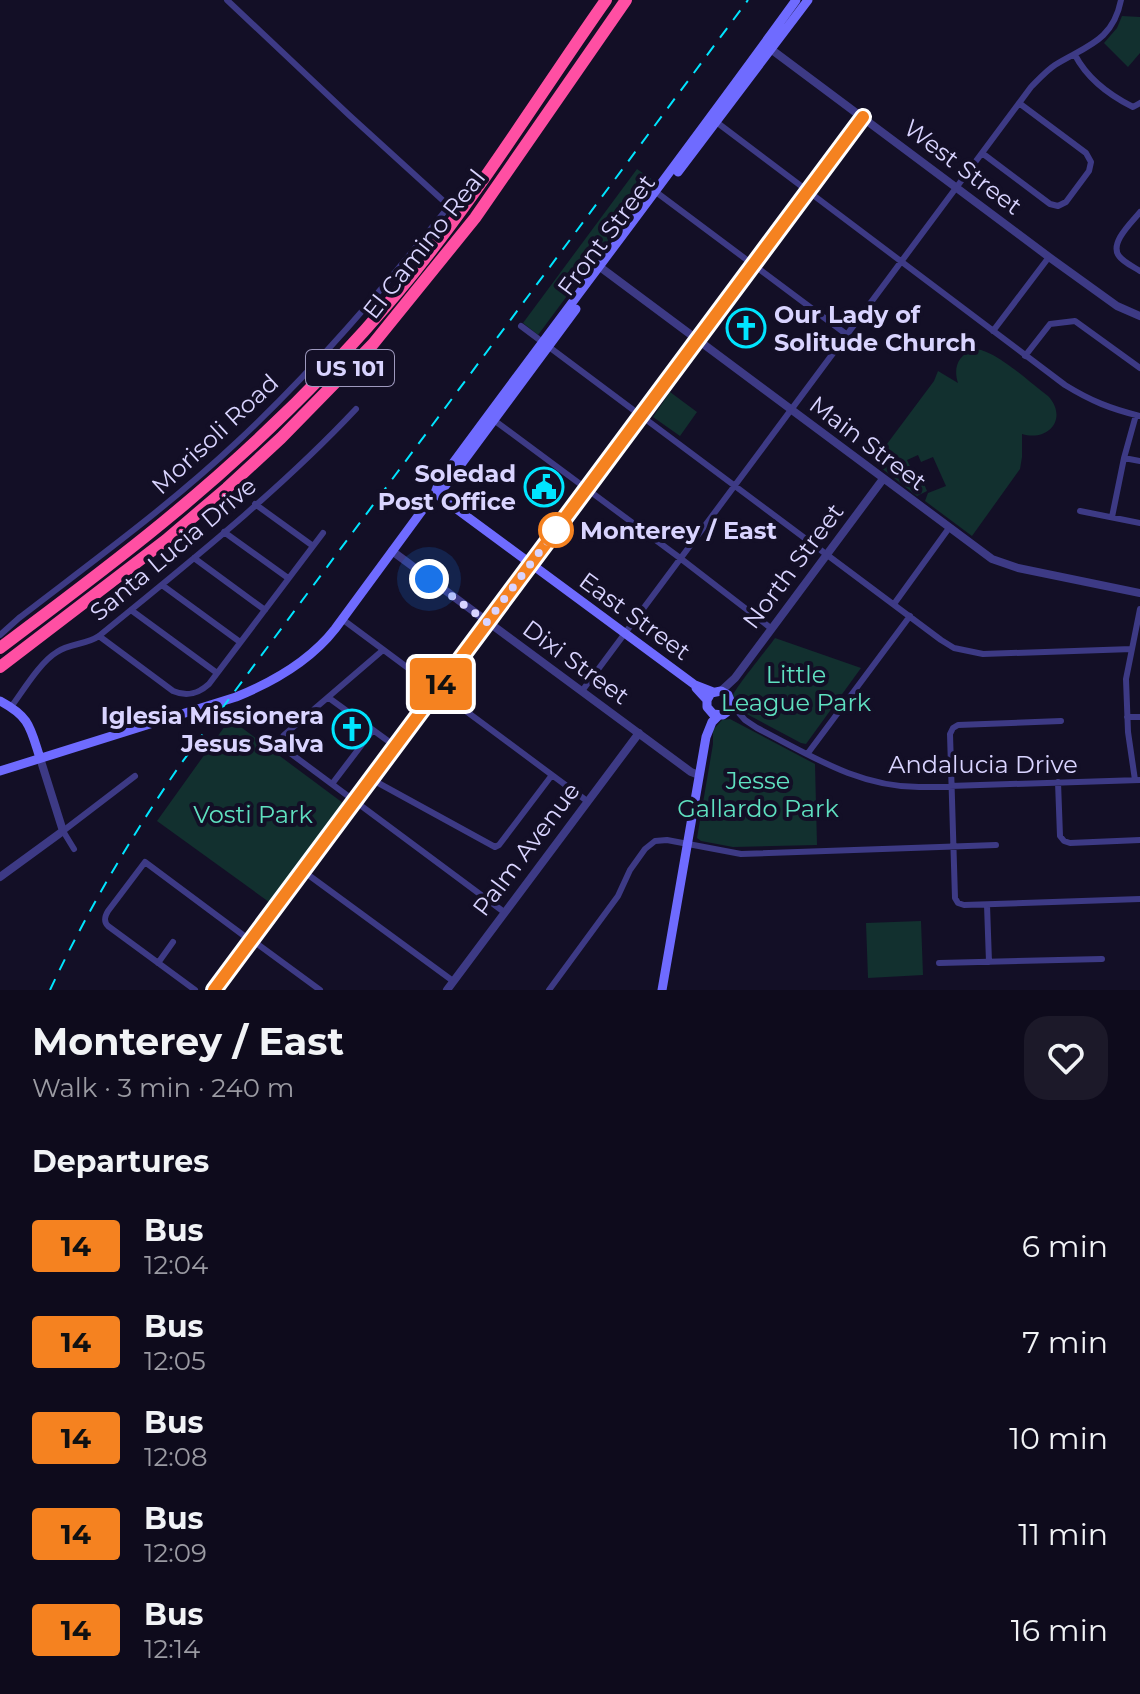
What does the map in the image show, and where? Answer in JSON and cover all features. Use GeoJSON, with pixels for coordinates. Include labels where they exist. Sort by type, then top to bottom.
{"type":"FeatureCollection","features":[{"type":"Feature","properties":{"kind":"highway","name":"El Camino Real"},"geometry":{"type":"LineString","coordinates":[[0,648],[175,513],[286,414],[337,361],[397,293],[463,209],[606,0]]}},
{"type":"Feature","properties":{"kind":"highway","name":"El Camino Real"},"geometry":{"type":"LineString","coordinates":[[0,667],[166,540],[227,488],[373,344],[475,218],[626,0]]}},
{"type":"Feature","properties":{"kind":"main road","name":"Front Street"},"geometry":{"type":"LineString","coordinates":[[768,46],[796,0]]}},
{"type":"Feature","properties":{"kind":"main road","name":"Front Street"},"geometry":{"type":"LineString","coordinates":[[0,771],[259,688],[311,653],[330,636],[435,493],[445,486],[491,418],[713,119],[768,46],[808,0]]}},
{"type":"Feature","properties":{"kind":"main road","name":"East Street"},"geometry":{"type":"LineString","coordinates":[[435,493],[695,685],[718,698],[713,714],[721,715]]}},
{"type":"Feature","properties":{"kind":"main road"},"geometry":{"type":"LineString","coordinates":[[706,737],[712,722],[728,711],[718,698]]}},
{"type":"Feature","properties":{"kind":"main road"},"geometry":{"type":"LineString","coordinates":[[662,990],[706,737],[718,698]]}},
{"type":"Feature","properties":{"kind":"main road"},"geometry":{"type":"LineString","coordinates":[[0,701],[20,713],[28,723],[40,758]]}},
{"type":"Feature","properties":{"kind":"street","name":"Morisoli Road"},"geometry":{"type":"LineString","coordinates":[[0,635],[159,510],[238,442],[345,332],[449,206],[227,0]]}},
{"type":"Feature","properties":{"kind":"street"},"geometry":{"type":"LineString","coordinates":[[582,691],[1031,87],[1047,71],[1097,42],[1107,31],[1121,0]]}},
{"type":"Feature","properties":{"kind":"street","name":"West Street"},"geometry":{"type":"LineString","coordinates":[[768,46],[1049,257],[1117,306],[1140,316]]}},
{"type":"Feature","properties":{"kind":"street"},"geometry":{"type":"LineString","coordinates":[[1075,55],[1089,76],[1123,102],[1136,105]]}},
{"type":"Feature","properties":{"kind":"street"},"geometry":{"type":"LineString","coordinates":[[982,153],[1050,204],[1058,206],[1066,202],[1089,171],[1091,162],[1086,153],[1019,103]]}},
{"type":"Feature","properties":{"kind":"street"},"geometry":{"type":"LineString","coordinates":[[214,990],[863,117]]}},
{"type":"Feature","properties":{"kind":"street"},"geometry":{"type":"LineString","coordinates":[[713,119],[1065,385],[1096,403],[1138,416],[1124,458],[1112,517]]}},
{"type":"Feature","properties":{"kind":"street"},"geometry":{"type":"LineString","coordinates":[[658,193],[846,334]]}},
{"type":"Feature","properties":{"kind":"street"},"geometry":{"type":"LineString","coordinates":[[1140,212],[1118,241],[1116,249],[1119,257],[1140,271]]}},
{"type":"Feature","properties":{"kind":"street"},"geometry":{"type":"LineString","coordinates":[[993,331],[1049,257]]}},
{"type":"Feature","properties":{"kind":"street","name":"Main Street"},"geometry":{"type":"LineString","coordinates":[[602,269],[992,559],[1005,565],[1140,593]]}},
{"type":"Feature","properties":{"kind":"street"},"geometry":{"type":"LineString","coordinates":[[1025,356],[1050,324],[1075,321],[1140,368]]}},
{"type":"Feature","properties":{"kind":"street"},"geometry":{"type":"LineString","coordinates":[[521,326],[954,648],[983,654],[1132,649]]}},
{"type":"Feature","properties":{"kind":"street","name":"Santa Lucia Drive"},"geometry":{"type":"LineString","coordinates":[[11,707],[56,652],[99,636],[162,585],[330,437],[356,409]]}},
{"type":"Feature","properties":{"kind":"street"},"geometry":{"type":"LineString","coordinates":[[491,418],[772,629]]}},
{"type":"Feature","properties":{"kind":"street"},"geometry":{"type":"LineString","coordinates":[[1124,458],[1140,461]]}},
{"type":"Feature","properties":{"kind":"street","name":"North Street"},"geometry":{"type":"LineString","coordinates":[[718,698],[883,479]]}},
{"type":"Feature","properties":{"kind":"street"},"geometry":{"type":"LineString","coordinates":[[255,504],[313,546]]}},
{"type":"Feature","properties":{"kind":"street"},"geometry":{"type":"LineString","coordinates":[[1080,511],[1140,523]]}},
{"type":"Feature","properties":{"kind":"street"},"geometry":{"type":"LineString","coordinates":[[894,604],[949,528]]}},
{"type":"Feature","properties":{"kind":"street"},"geometry":{"type":"LineString","coordinates":[[224,532],[288,578]]}},
{"type":"Feature","properties":{"kind":"street"},"geometry":{"type":"LineString","coordinates":[[99,636],[173,691],[179,694],[198,692],[210,683],[323,533]]}},
{"type":"Feature","properties":{"kind":"street","name":"Dixi Street"},"geometry":{"type":"LineString","coordinates":[[392,551],[699,775]]}},
{"type":"Feature","properties":{"kind":"street"},"geometry":{"type":"LineString","coordinates":[[194,558],[265,610]]}},
{"type":"Feature","properties":{"kind":"street"},"geometry":{"type":"LineString","coordinates":[[162,585],[240,642]]}},
{"type":"Feature","properties":{"kind":"street"},"geometry":{"type":"LineString","coordinates":[[1138,780],[1128,732],[1126,679],[1140,609]]}},
{"type":"Feature","properties":{"kind":"street"},"geometry":{"type":"LineString","coordinates":[[131,610],[217,673]]}},
{"type":"Feature","properties":{"kind":"street"},"geometry":{"type":"LineString","coordinates":[[808,753],[910,616]]}},
{"type":"Feature","properties":{"kind":"street"},"geometry":{"type":"LineString","coordinates":[[342,619],[587,801]]}},
{"type":"Feature","properties":{"kind":"street"},"geometry":{"type":"LineString","coordinates":[[383,650],[284,735],[278,744],[504,912]]}},
{"type":"Feature","properties":{"kind":"street"},"geometry":{"type":"LineString","coordinates":[[329,698],[395,746]]}},
{"type":"Feature","properties":{"kind":"street","name":"Andalucia Drive"},"geometry":{"type":"LineString","coordinates":[[718,698],[745,720],[847,773],[877,783],[906,787],[1138,780]]}},
{"type":"Feature","properties":{"kind":"street","name":"Andalucia Drive"},"geometry":{"type":"LineString","coordinates":[[721,715],[745,720]]}},
{"type":"Feature","properties":{"kind":"street"},"geometry":{"type":"LineString","coordinates":[[1127,717],[1140,717]]}},
{"type":"Feature","properties":{"kind":"street"},"geometry":{"type":"LineString","coordinates":[[1061,721],[958,725],[950,734],[955,898],[964,905],[1140,899]]}},
{"type":"Feature","properties":{"kind":"street"},"geometry":{"type":"LineString","coordinates":[[332,784],[373,730]]}},
{"type":"Feature","properties":{"kind":"street","name":"Palm Avenue"},"geometry":{"type":"LineString","coordinates":[[447,990],[639,733]]}},
{"type":"Feature","properties":{"kind":"street"},"geometry":{"type":"LineString","coordinates":[[40,758],[63,831],[74,849]]}},
{"type":"Feature","properties":{"kind":"street"},"geometry":{"type":"LineString","coordinates":[[371,779],[495,847],[552,775]]}},
{"type":"Feature","properties":{"kind":"street"},"geometry":{"type":"LineString","coordinates":[[0,877],[135,776]]}},
{"type":"Feature","properties":{"kind":"street"},"geometry":{"type":"LineString","coordinates":[[1058,782],[1060,836],[1064,841],[1140,840]]}},
{"type":"Feature","properties":{"kind":"street"},"geometry":{"type":"LineString","coordinates":[[549,990],[618,896],[634,864],[655,841],[688,843],[741,854],[996,845]]}},
{"type":"Feature","properties":{"kind":"street"},"geometry":{"type":"LineString","coordinates":[[195,990],[104,920],[145,862],[320,990]]}},
{"type":"Feature","properties":{"kind":"street"},"geometry":{"type":"LineString","coordinates":[[303,871],[453,981]]}},
{"type":"Feature","properties":{"kind":"street"},"geometry":{"type":"LineString","coordinates":[[987,905],[989,962]]}},
{"type":"Feature","properties":{"kind":"street"},"geometry":{"type":"LineString","coordinates":[[158,963],[173,942]]}},
{"type":"Feature","properties":{"kind":"street"},"geometry":{"type":"LineString","coordinates":[[939,963],[1102,959]]}},
{"type":"Feature","properties":{"kind":"green space"},"geometry":{"type":"Polygon","coordinates":[[[1122,16],[1140,17],[1140,53],[1128,67],[1104,43],[1117,28],[1122,16]]]}},
{"type":"Feature","properties":{"kind":"green space"},"geometry":{"type":"Polygon","coordinates":[[[637,169],[653,180],[538,335],[523,323],[637,169]]]}},
{"type":"Feature","properties":{"kind":"green space"},"geometry":{"type":"Polygon","coordinates":[[[974,349],[992,355],[1048,396],[1054,404],[1056,419],[1048,431],[1032,436],[1022,434],[1020,469],[972,536],[925,501],[928,493],[946,486],[933,457],[921,462],[918,455],[907,460],[915,477],[927,491],[917,496],[880,467],[878,456],[934,381],[938,371],[958,383],[958,363],[974,349]]]}},
{"type":"Feature","properties":{"kind":"green space"},"geometry":{"type":"Polygon","coordinates":[[[670,392],[697,412],[680,436],[653,417],[670,392]]]}},
{"type":"Feature","properties":{"kind":"green space","name":"Little League Park"},"geometry":{"type":"Polygon","coordinates":[[[775,638],[861,668],[806,744],[743,712],[734,701],[733,696],[739,686],[775,638]]]}},
{"type":"Feature","properties":{"kind":"green space","name":"Vosti Park"},"geometry":{"type":"Polygon","coordinates":[[[230,719],[343,803],[269,902],[157,821],[230,719]]]}},
{"type":"Feature","properties":{"kind":"green space","name":"Jesse Gallardo Park"},"geometry":{"type":"Polygon","coordinates":[[[730,719],[815,764],[817,845],[733,847],[697,838],[713,730],[722,720],[730,719]]]}},
{"type":"Feature","properties":{"kind":"green space"},"geometry":{"type":"Polygon","coordinates":[[[921,921],[923,975],[868,978],[866,923],[921,921]]]}},
{"type":"Feature","properties":{"kind":"railway"},"geometry":{"type":"LineString","coordinates":[[50,990],[110,875],[180,765],[748,0]]}},
{"type":"Feature","properties":{"kind":"bus line","name":"14"},"geometry":{"type":"LineString","coordinates":[[214,990],[863,117]]}},
{"type":"Feature","properties":{"kind":"place","name":"Our Lady of Solitude Church"},"geometry":{"type":"Point","coordinates":[746,328]}},
{"type":"Feature","properties":{"kind":"place","name":"Soledad Post Office"},"geometry":{"type":"Point","coordinates":[544,487]}},
{"type":"Feature","properties":{"kind":"place","name":"Monterey / East"},"geometry":{"type":"Point","coordinates":[556,530]}},
{"type":"Feature","properties":{"kind":"place","name":"Iglesia Missionera Jesus Salva"},"geometry":{"type":"Point","coordinates":[352,729]}},
{"type":"Feature","properties":{"kind":"route"},"geometry":{"type":"LineString","coordinates":[[429,579],[487,622],[556,530]]}}]}
